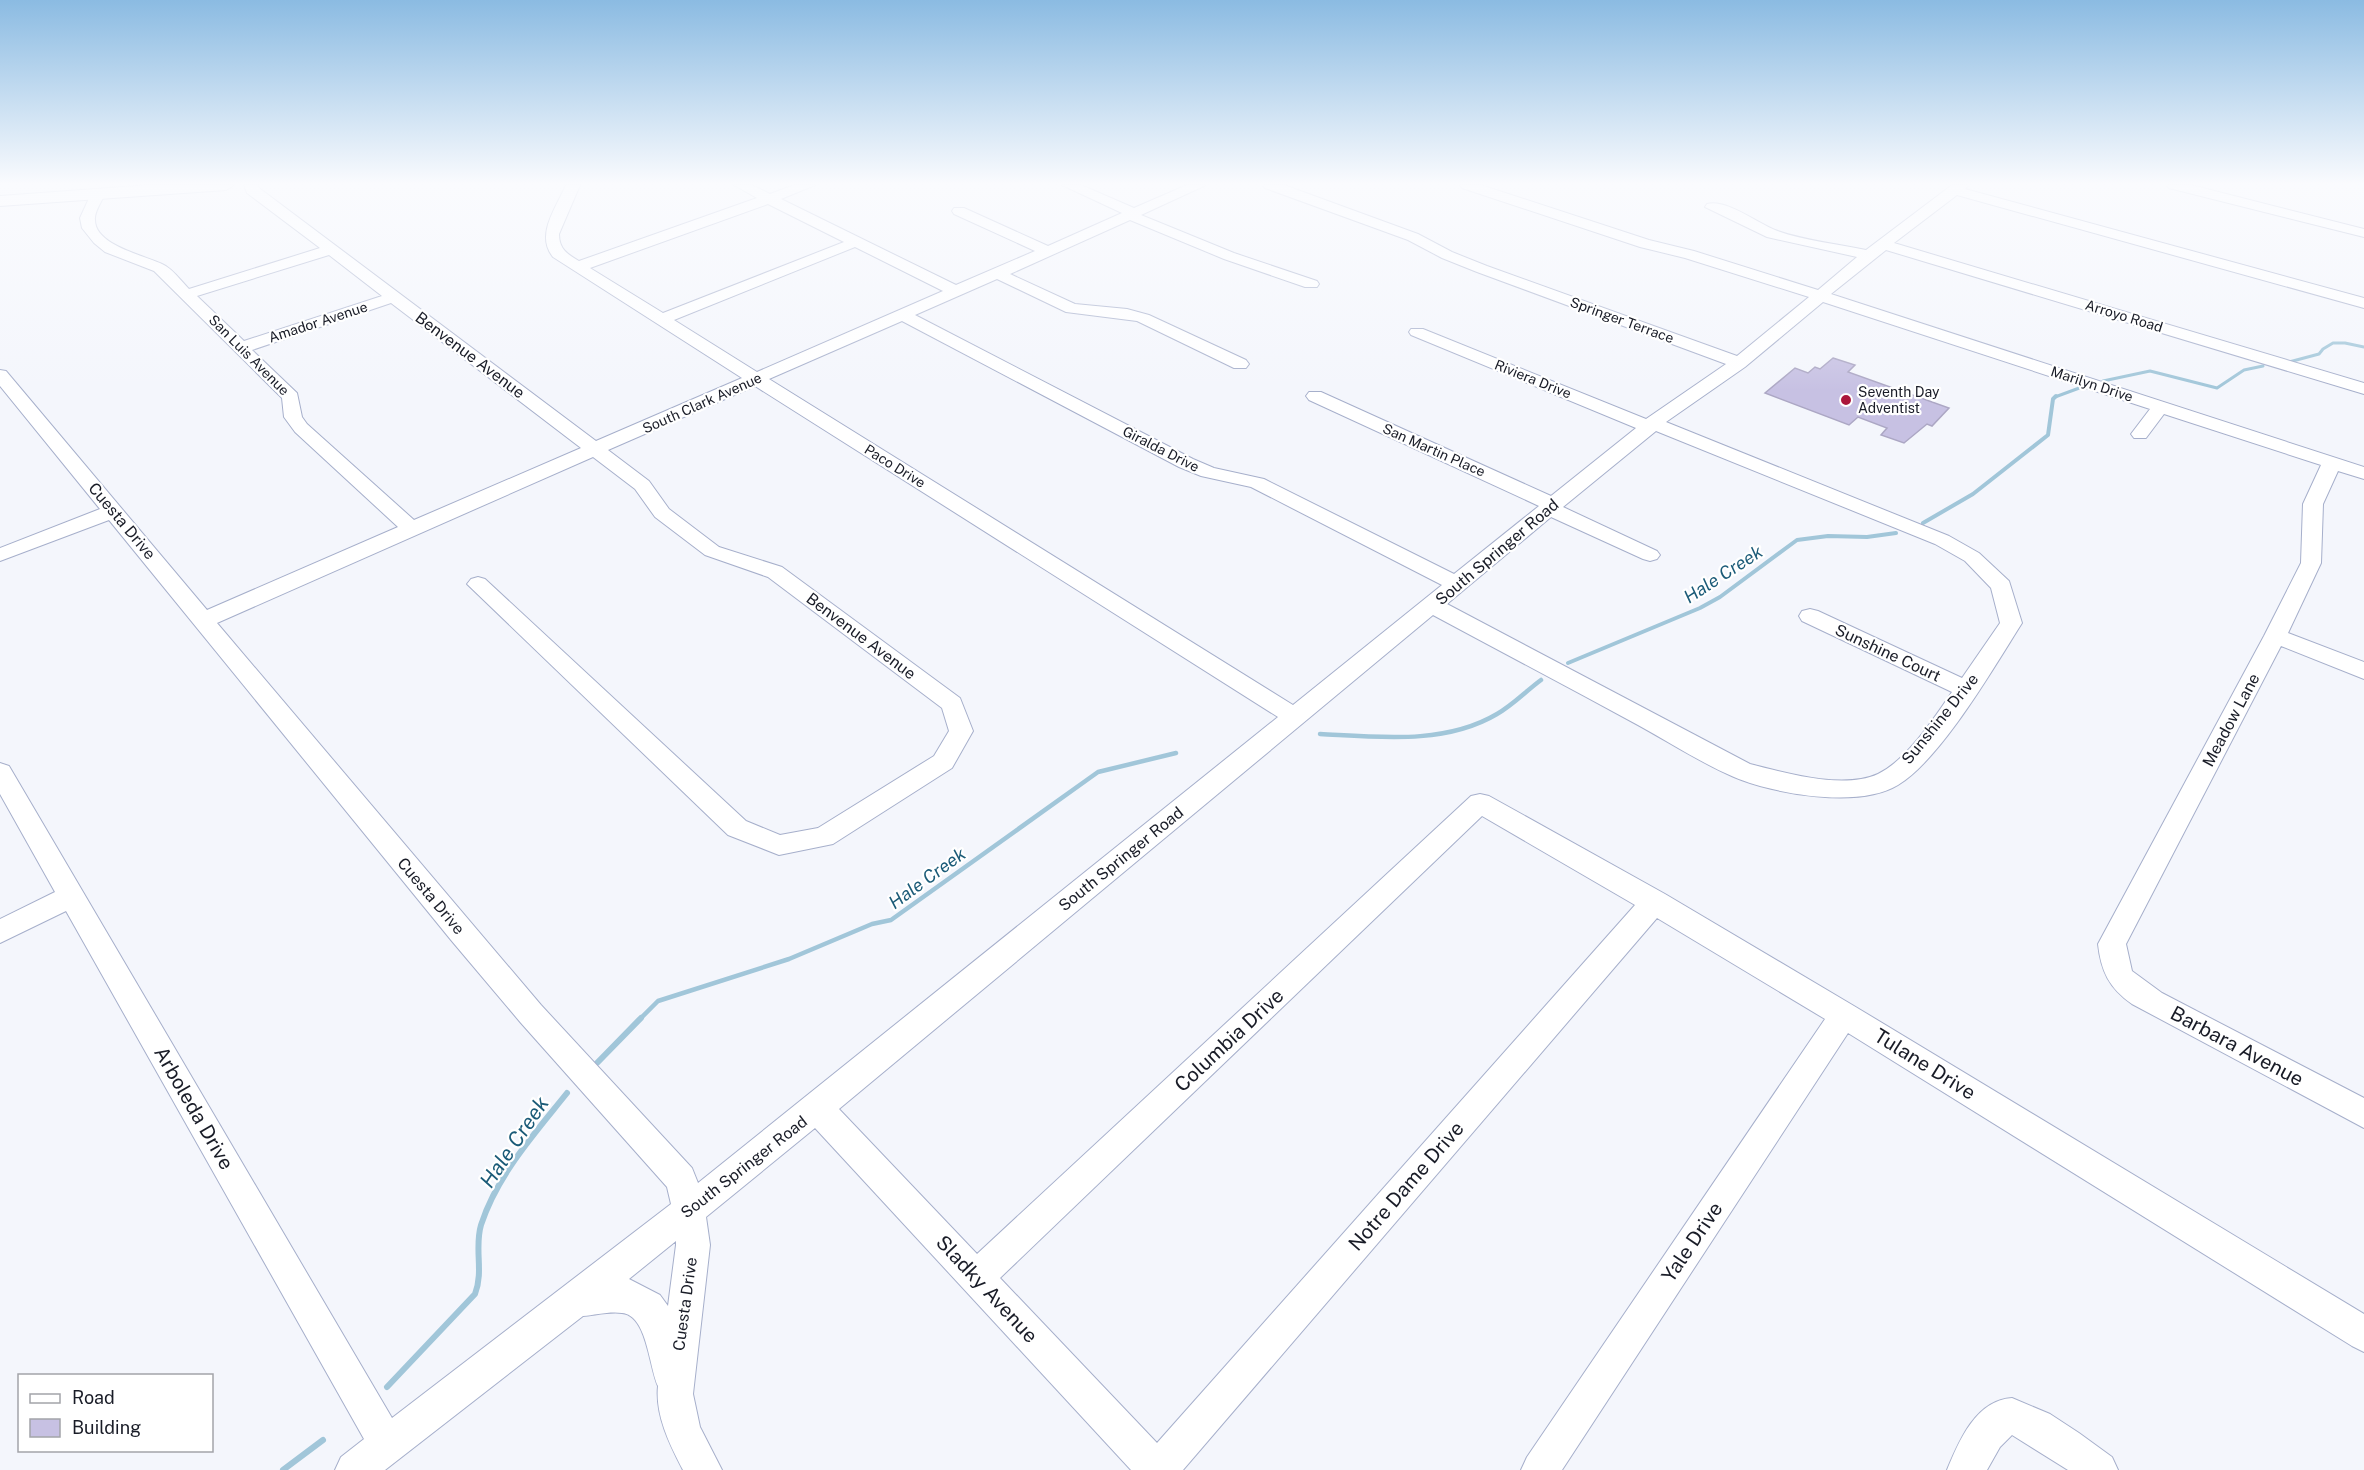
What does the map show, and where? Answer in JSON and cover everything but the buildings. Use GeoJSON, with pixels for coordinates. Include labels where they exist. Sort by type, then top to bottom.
{"type":"FeatureCollection","features":[{"type":"Feature","properties":{"kind":"street","name":"San Luis Avenue"},"geometry":{"type":"LineString","coordinates":[[122,254],[159,268],[188,294],[291,397],[293,417],[301,428],[412,529]]}},
{"type":"Feature","properties":{"kind":"street"},"geometry":{"type":"LineString","coordinates":[[188,294],[318,254]]}},
{"type":"Feature","properties":{"kind":"street","name":"Benvenue Avenue"},"geometry":{"type":"LineString","coordinates":[[335,254],[642,485],[662,513],[712,551],[775,573],[952,704],[960,731],[943,762],[824,837],[778,845],[737,828],[478,584]]}},
{"type":"Feature","properties":{"kind":"street","name":"Paco Drive"},"geometry":{"type":"LineString","coordinates":[[559,254],[1295,717]]}},
{"type":"Feature","properties":{"kind":"street"},"geometry":{"type":"LineString","coordinates":[[577,267],[615,254]]}},
{"type":"Feature","properties":{"kind":"street"},"geometry":{"type":"LineString","coordinates":[[661,320],[827,254]]}},
{"type":"Feature","properties":{"kind":"street"},"geometry":{"type":"LineString","coordinates":[[879,254],[955,291]]}},
{"type":"Feature","properties":{"kind":"street","name":"South Clark Avenue"},"geometry":{"type":"LineString","coordinates":[[204,620],[1041,254]]}},
{"type":"Feature","properties":{"kind":"street"},"geometry":{"type":"LineString","coordinates":[[1223,254],[1311,284]]}},
{"type":"Feature","properties":{"kind":"street","name":"Springer Terrace"},"geometry":{"type":"LineString","coordinates":[[1444,254],[1739,363]]}},
{"type":"Feature","properties":{"kind":"street"},"geometry":{"type":"LineString","coordinates":[[1673,270],[1689,254]]}},
{"type":"Feature","properties":{"kind":"street","name":"Marilyn Drive"},"geometry":{"type":"LineString","coordinates":[[1689,254],[2364,472]]}},
{"type":"Feature","properties":{"kind":"street"},"geometry":{"type":"LineString","coordinates":[[1863,254],[1869,255]]}},
{"type":"Feature","properties":{"kind":"street","name":"Arroyo Road"},"geometry":{"type":"LineString","coordinates":[[1916,254],[2364,389]]}},
{"type":"Feature","properties":{"kind":"street"},"geometry":{"type":"LineString","coordinates":[[2189,254],[2364,303]]}},
{"type":"Feature","properties":{"kind":"street","name":"South Springer Road"},"geometry":{"type":"LineString","coordinates":[[354,1470],[577,1299],[817,1108],[1651,425],[1739,363],[1869,255]]}},
{"type":"Feature","properties":{"kind":"street"},"geometry":{"type":"LineString","coordinates":[[996,273],[1072,309],[1127,314],[1143,318],[1240,364]]}},
{"type":"Feature","properties":{"kind":"street","name":"Amador Avenue"},"geometry":{"type":"LineString","coordinates":[[243,347],[393,297]]}},
{"type":"Feature","properties":{"kind":"street","name":"Giralda Drive"},"geometry":{"type":"LineString","coordinates":[[903,315],[1186,463],[1208,472],[1257,483],[1458,584]]}},
{"type":"Feature","properties":{"kind":"street","name":"Riviera Drive"},"geometry":{"type":"LineString","coordinates":[[1417,332],[1651,425]]}},
{"type":"Feature","properties":{"kind":"street"},"geometry":{"type":"LineString","coordinates":[[1982,369],[1998,353]]}},
{"type":"Feature","properties":{"kind":"street","name":"Cuesta Drive"},"geometry":{"type":"LineString","coordinates":[[0,375],[461,932],[531,1014],[677,1174],[689,1210],[693,1245],[675,1394],[683,1432],[703,1470]]}},
{"type":"Feature","properties":{"kind":"street","name":"San Martin Place"},"geometry":{"type":"LineString","coordinates":[[1315,396],[1552,506],[1650,555]]}},
{"type":"Feature","properties":{"kind":"street"},"geometry":{"type":"LineString","coordinates":[[2140,434],[2161,406]]}},
{"type":"Feature","properties":{"kind":"street","name":"Sunshine Drive"},"geometry":{"type":"LineString","coordinates":[[1432,605],[1743,771],[1800,787],[1848,788],[1888,780],[1913,758],[1966,689],[2011,623],[2001,586],[1972,557],[1906,524],[1651,425]]}},
{"type":"Feature","properties":{"kind":"street","name":"Meadow Lane"},"geometry":{"type":"LineString","coordinates":[[2115,971],[2112,944],[2311,564],[2313,504],[2332,462]]}},
{"type":"Feature","properties":{"kind":"street"},"geometry":{"type":"LineString","coordinates":[[0,555],[114,511]]}},
{"type":"Feature","properties":{"kind":"street","name":"Sunshine Court"},"geometry":{"type":"LineString","coordinates":[[1810,616],[1966,689]]}},
{"type":"Feature","properties":{"kind":"street"},"geometry":{"type":"LineString","coordinates":[[2275,636],[2364,672]]}},
{"type":"Feature","properties":{"kind":"street","name":"Arboleda Drive"},"geometry":{"type":"LineString","coordinates":[[0,772],[387,1444]]}},
{"type":"Feature","properties":{"kind":"street","name":"Tulane Drive"},"geometry":{"type":"LineString","coordinates":[[1480,803],[1655,902],[1844,1015],[2364,1334]]}},
{"type":"Feature","properties":{"kind":"street","name":"Columbia Drive"},"geometry":{"type":"LineString","coordinates":[[977,1277],[1480,803]]}},
{"type":"Feature","properties":{"kind":"street"},"geometry":{"type":"LineString","coordinates":[[0,932],[72,896]]}},
{"type":"Feature","properties":{"kind":"street","name":"Notre Dame Drive"},"geometry":{"type":"LineString","coordinates":[[1157,1470],[1655,902]]}},
{"type":"Feature","properties":{"kind":"street","name":"Barbara Avenue"},"geometry":{"type":"LineString","coordinates":[[2115,971],[2131,988],[2152,1002],[2364,1114]]}},
{"type":"Feature","properties":{"kind":"street","name":"Yale Drive"},"geometry":{"type":"LineString","coordinates":[[1540,1470],[1844,1015]]}},
{"type":"Feature","properties":{"kind":"street","name":"Sladky Avenue"},"geometry":{"type":"LineString","coordinates":[[817,1108],[1157,1470]]}},
{"type":"Feature","properties":{"kind":"street"},"geometry":{"type":"LineString","coordinates":[[577,1299],[626,1295],[648,1307],[658,1322],[675,1394]]}},
{"type":"Feature","properties":{"kind":"street"},"geometry":{"type":"LineString","coordinates":[[1966,1470],[1991,1429],[2004,1417],[2017,1416],[2099,1470]]}},
{"type":"Feature","properties":{"kind":"waterway","name":"Hale Creek"},"geometry":{"type":"LineString","coordinates":[[2289,362],[2319,354],[2333,343],[2364,347]]}},
{"type":"Feature","properties":{"kind":"waterway","name":"Hale Creek"},"geometry":{"type":"LineString","coordinates":[[2103,381],[2150,371],[2217,388],[2244,370],[2263,366]]}},
{"type":"Feature","properties":{"kind":"waterway","name":"Hale Creek"},"geometry":{"type":"LineString","coordinates":[[2055,397],[2082,387]]}},
{"type":"Feature","properties":{"kind":"waterway","name":"Hale Creek"},"geometry":{"type":"LineString","coordinates":[[1923,523],[1973,494],[2048,435],[2055,397]]}},
{"type":"Feature","properties":{"kind":"waterway","name":"Hale Creek"},"geometry":{"type":"LineString","coordinates":[[1568,663],[1700,608],[1720,597],[1797,540],[1828,536],[1867,537],[1896,533]]}},
{"type":"Feature","properties":{"kind":"waterway","name":"Hale Creek"},"geometry":{"type":"LineString","coordinates":[[1320,734],[1411,737],[1456,731],[1497,714],[1541,680]]}},
{"type":"Feature","properties":{"kind":"waterway","name":"Hale Creek"},"geometry":{"type":"LineString","coordinates":[[641,1018],[658,1001],[789,959],[872,924],[891,920],[1098,772],[1176,753]]}},
{"type":"Feature","properties":{"kind":"waterway","name":"Hale Creek"},"geometry":{"type":"LineString","coordinates":[[597,1063],[641,1018]]}},
{"type":"Feature","properties":{"kind":"waterway","name":"Hale Creek"},"geometry":{"type":"LineString","coordinates":[[387,1387],[475,1294],[479,1277],[479,1234],[488,1207],[518,1155],[567,1093]]}},
{"type":"Feature","properties":{"kind":"waterway","name":"Hale Creek"},"geometry":{"type":"LineString","coordinates":[[283,1470],[323,1440]]}},
{"type":"Feature","properties":{"kind":"place","name":"Seventh Day Adventist"},"geometry":{"type":"Point","coordinates":[1846,400]}}]}
